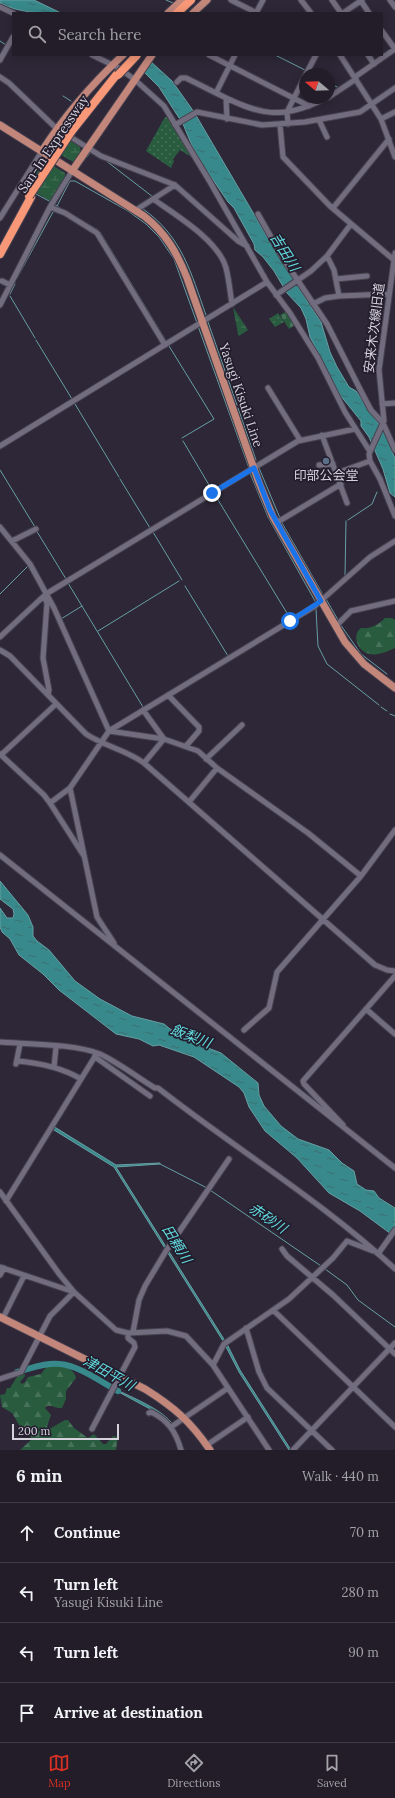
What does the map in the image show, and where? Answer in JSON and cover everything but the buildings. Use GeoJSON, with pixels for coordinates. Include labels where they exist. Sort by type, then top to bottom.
{"type":"FeatureCollection","features":[{"type":"Feature","properties":{"kind":"highway"},"geometry":{"type":"LineString","coordinates":[[177,12],[190,0]]}},
{"type":"Feature","properties":{"kind":"highway","name":"San-In Expressway"},"geometry":{"type":"LineString","coordinates":[[0,249],[30,196],[72,133],[117,75],[134,56]]}},
{"type":"Feature","properties":{"kind":"highway","name":"San-In Expressway"},"geometry":{"type":"LineString","coordinates":[[0,254],[30,196]]}},
{"type":"Feature","properties":{"kind":"main road"},"geometry":{"type":"LineString","coordinates":[[169,12],[182,0]]}},
{"type":"Feature","properties":{"kind":"main road"},"geometry":{"type":"LineString","coordinates":[[194,12],[207,0]]}},
{"type":"Feature","properties":{"kind":"main road"},"geometry":{"type":"LineString","coordinates":[[42,151],[56,128],[84,94],[122,56]]}},
{"type":"Feature","properties":{"kind":"main road"},"geometry":{"type":"LineString","coordinates":[[72,171],[151,56]]}},
{"type":"Feature","properties":{"kind":"main road","name":"Yasugi Kisuki Line"},"geometry":{"type":"LineString","coordinates":[[0,125],[136,210],[160,229],[175,250],[203,322],[254,468],[276,523],[345,642],[364,664],[395,688]]}},
{"type":"Feature","properties":{"kind":"main road"},"geometry":{"type":"LineString","coordinates":[[1,1317],[120,1376],[164,1401],[185,1418],[209,1448]]}},
{"type":"Feature","properties":{"kind":"street"},"geometry":{"type":"LineString","coordinates":[[232,0],[255,12]]}},
{"type":"Feature","properties":{"kind":"street"},"geometry":{"type":"LineString","coordinates":[[257,12],[263,0]]}},
{"type":"Feature","properties":{"kind":"street"},"geometry":{"type":"LineString","coordinates":[[301,0],[310,12]]}},
{"type":"Feature","properties":{"kind":"street"},"geometry":{"type":"LineString","coordinates":[[332,0],[341,12]]}},
{"type":"Feature","properties":{"kind":"street"},"geometry":{"type":"LineString","coordinates":[[343,12],[361,0],[368,12]]}},
{"type":"Feature","properties":{"kind":"street"},"geometry":{"type":"LineString","coordinates":[[390,0],[395,7]]}},
{"type":"Feature","properties":{"kind":"street"},"geometry":{"type":"LineString","coordinates":[[0,7],[12,13]]}},
{"type":"Feature","properties":{"kind":"street"},"geometry":{"type":"LineString","coordinates":[[335,92],[395,49],[383,32]]}},
{"type":"Feature","properties":{"kind":"street"},"geometry":{"type":"LineString","coordinates":[[0,60],[12,39]]}},
{"type":"Feature","properties":{"kind":"street"},"geometry":{"type":"LineString","coordinates":[[94,56],[113,64],[135,78],[160,102],[247,246],[267,282],[277,294],[318,358],[340,404],[355,429],[370,449]]}},
{"type":"Feature","properties":{"kind":"street"},"geometry":{"type":"LineString","coordinates":[[211,56],[309,106]]}},
{"type":"Feature","properties":{"kind":"street"},"geometry":{"type":"LineString","coordinates":[[216,93],[234,56]]}},
{"type":"Feature","properties":{"kind":"street"},"geometry":{"type":"LineString","coordinates":[[310,68],[316,56]]}},
{"type":"Feature","properties":{"kind":"street"},"geometry":{"type":"LineString","coordinates":[[341,56],[381,119],[392,142],[395,157]]}},
{"type":"Feature","properties":{"kind":"street"},"geometry":{"type":"LineString","coordinates":[[369,56],[374,64]]}},
{"type":"Feature","properties":{"kind":"street"},"geometry":{"type":"LineString","coordinates":[[0,77],[9,83],[56,128],[105,158],[175,185],[238,241],[247,246]]}},
{"type":"Feature","properties":{"kind":"street"},"geometry":{"type":"LineString","coordinates":[[176,82],[181,78],[186,78],[226,98],[258,111],[287,112],[313,104]]}},
{"type":"Feature","properties":{"kind":"street"},"geometry":{"type":"LineString","coordinates":[[288,124],[287,112],[299,88]]}},
{"type":"Feature","properties":{"kind":"street"},"geometry":{"type":"LineString","coordinates":[[175,125],[194,113],[210,114],[227,120],[262,125],[280,125],[319,120],[360,112],[395,88]]}},
{"type":"Feature","properties":{"kind":"street"},"geometry":{"type":"LineString","coordinates":[[226,98],[227,120]]}},
{"type":"Feature","properties":{"kind":"street"},"geometry":{"type":"LineString","coordinates":[[381,119],[395,112]]}},
{"type":"Feature","properties":{"kind":"street"},"geometry":{"type":"LineString","coordinates":[[319,120],[327,137]]}},
{"type":"Feature","properties":{"kind":"street"},"geometry":{"type":"LineString","coordinates":[[280,125],[283,157],[332,208],[394,260]]}},
{"type":"Feature","properties":{"kind":"street"},"geometry":{"type":"LineString","coordinates":[[332,208],[392,142]]}},
{"type":"Feature","properties":{"kind":"street"},"geometry":{"type":"LineString","coordinates":[[0,218],[42,151]]}},
{"type":"Feature","properties":{"kind":"street"},"geometry":{"type":"LineString","coordinates":[[0,305],[50,207],[72,171]]}},
{"type":"Feature","properties":{"kind":"street"},"geometry":{"type":"LineString","coordinates":[[136,210],[175,185]]}},
{"type":"Feature","properties":{"kind":"street"},"geometry":{"type":"LineString","coordinates":[[153,199],[191,227],[204,234],[218,251],[226,266],[232,304]]}},
{"type":"Feature","properties":{"kind":"street"},"geometry":{"type":"LineString","coordinates":[[50,207],[65,213],[97,233],[165,344]]}},
{"type":"Feature","properties":{"kind":"street"},"geometry":{"type":"LineString","coordinates":[[258,214],[297,281],[327,324],[371,410],[383,425],[395,450]]}},
{"type":"Feature","properties":{"kind":"street"},"geometry":{"type":"LineString","coordinates":[[277,294],[297,281],[327,256],[351,224]]}},
{"type":"Feature","properties":{"kind":"street","name":"安来木次線旧道"},"geometry":{"type":"LineString","coordinates":[[383,425],[379,370],[395,253]]}},
{"type":"Feature","properties":{"kind":"street"},"geometry":{"type":"LineString","coordinates":[[327,256],[334,270],[339,296]]}},
{"type":"Feature","properties":{"kind":"street"},"geometry":{"type":"LineString","coordinates":[[336,279],[367,276]]}},
{"type":"Feature","properties":{"kind":"street"},"geometry":{"type":"LineString","coordinates":[[2,281],[10,285]]}},
{"type":"Feature","properties":{"kind":"street"},"geometry":{"type":"LineString","coordinates":[[0,446],[267,282]]}},
{"type":"Feature","properties":{"kind":"street"},"geometry":{"type":"LineString","coordinates":[[313,304],[325,298],[339,296],[389,294]]}},
{"type":"Feature","properties":{"kind":"street"},"geometry":{"type":"LineString","coordinates":[[268,388],[300,440]]}},
{"type":"Feature","properties":{"kind":"street"},"geometry":{"type":"LineString","coordinates":[[382,404],[395,403]]}},
{"type":"Feature","properties":{"kind":"street"},"geometry":{"type":"LineString","coordinates":[[383,425],[370,449],[370,461],[380,479],[395,516]]}},
{"type":"Feature","properties":{"kind":"street"},"geometry":{"type":"LineString","coordinates":[[0,637],[45,595],[300,440],[355,429]]}},
{"type":"Feature","properties":{"kind":"street"},"geometry":{"type":"LineString","coordinates":[[322,435],[334,464],[347,503]]}},
{"type":"Feature","properties":{"kind":"street"},"geometry":{"type":"LineString","coordinates":[[337,473],[370,461]]}},
{"type":"Feature","properties":{"kind":"street"},"geometry":{"type":"LineString","coordinates":[[320,465],[334,464]]}},
{"type":"Feature","properties":{"kind":"street"},"geometry":{"type":"LineString","coordinates":[[276,523],[341,484]]}},
{"type":"Feature","properties":{"kind":"street"},"geometry":{"type":"LineString","coordinates":[[0,527],[30,564],[45,595],[54,608],[109,731]]}},
{"type":"Feature","properties":{"kind":"street"},"geometry":{"type":"LineString","coordinates":[[12,540],[36,529]]}},
{"type":"Feature","properties":{"kind":"street"},"geometry":{"type":"LineString","coordinates":[[50,803],[70,788],[109,731],[321,601],[370,557],[395,541]]}},
{"type":"Feature","properties":{"kind":"street"},"geometry":{"type":"LineString","coordinates":[[45,595],[46,603],[43,658],[49,690],[48,695]]}},
{"type":"Feature","properties":{"kind":"street"},"geometry":{"type":"LineString","coordinates":[[336,626],[351,611],[395,601]]}},
{"type":"Feature","properties":{"kind":"street"},"geometry":{"type":"LineString","coordinates":[[0,650],[10,656],[80,729],[101,743],[129,754],[144,763],[375,965],[387,970],[395,971]]}},
{"type":"Feature","properties":{"kind":"street"},"geometry":{"type":"LineString","coordinates":[[168,695],[199,728],[186,746]]}},
{"type":"Feature","properties":{"kind":"street"},"geometry":{"type":"LineString","coordinates":[[56,704],[1,754],[44,795],[84,856]]}},
{"type":"Feature","properties":{"kind":"street"},"geometry":{"type":"LineString","coordinates":[[144,710],[164,739]]}},
{"type":"Feature","properties":{"kind":"street"},"geometry":{"type":"LineString","coordinates":[[206,759],[242,725]]}},
{"type":"Feature","properties":{"kind":"street"},"geometry":{"type":"LineString","coordinates":[[109,731],[164,739],[197,750],[217,768],[308,834],[361,876]]}},
{"type":"Feature","properties":{"kind":"street"},"geometry":{"type":"LineString","coordinates":[[144,763],[164,739]]}},
{"type":"Feature","properties":{"kind":"street"},"geometry":{"type":"LineString","coordinates":[[189,802],[217,768]]}},
{"type":"Feature","properties":{"kind":"street"},"geometry":{"type":"LineString","coordinates":[[70,788],[97,917],[118,949]]}},
{"type":"Feature","properties":{"kind":"street"},"geometry":{"type":"LineString","coordinates":[[244,1030],[269,1009],[277,972],[361,876],[395,830]]}},
{"type":"Feature","properties":{"kind":"street"},"geometry":{"type":"LineString","coordinates":[[0,855],[395,1168]]}},
{"type":"Feature","properties":{"kind":"street"},"geometry":{"type":"LineString","coordinates":[[349,1132],[304,1084],[304,1081],[395,976]]}},
{"type":"Feature","properties":{"kind":"street"},"geometry":{"type":"LineString","coordinates":[[366,1009],[395,1034]]}},
{"type":"Feature","properties":{"kind":"street"},"geometry":{"type":"LineString","coordinates":[[0,1042],[79,1049],[107,1058],[155,1088],[158,1088],[218,1134],[311,1201],[379,1253],[395,1268]]}},
{"type":"Feature","properties":{"kind":"street"},"geometry":{"type":"LineString","coordinates":[[20,1044],[16,1063],[36,1062],[67,1071],[81,1079]]}},
{"type":"Feature","properties":{"kind":"street"},"geometry":{"type":"LineString","coordinates":[[54,1067],[56,1047]]}},
{"type":"Feature","properties":{"kind":"street"},"geometry":{"type":"LineString","coordinates":[[6,1201],[95,1055]]}},
{"type":"Feature","properties":{"kind":"street"},"geometry":{"type":"LineString","coordinates":[[95,1055],[150,1096]]}},
{"type":"Feature","properties":{"kind":"street"},"geometry":{"type":"LineString","coordinates":[[92,1429],[135,1347],[134,1343],[128,1338],[141,1295],[167,1250],[229,1159]]}},
{"type":"Feature","properties":{"kind":"street"},"geometry":{"type":"LineString","coordinates":[[0,1192],[74,1292],[116,1330],[131,1332],[167,1331],[183,1334],[213,1365],[269,1450]]}},
{"type":"Feature","properties":{"kind":"street"},"geometry":{"type":"LineString","coordinates":[[379,1253],[395,1230]]}},
{"type":"Feature","properties":{"kind":"street"},"geometry":{"type":"LineString","coordinates":[[213,1365],[225,1343],[290,1299],[323,1268],[346,1242],[379,1253]]}},
{"type":"Feature","properties":{"kind":"street"},"geometry":{"type":"LineString","coordinates":[[282,1249],[287,1256],[395,1354]]}},
{"type":"Feature","properties":{"kind":"street"},"geometry":{"type":"LineString","coordinates":[[0,1275],[2,1267],[24,1276],[74,1292]]}},
{"type":"Feature","properties":{"kind":"street"},"geometry":{"type":"LineString","coordinates":[[1,1317],[24,1276]]}},
{"type":"Feature","properties":{"kind":"street"},"geometry":{"type":"LineString","coordinates":[[0,1379],[22,1371],[52,1313],[74,1292]]}},
{"type":"Feature","properties":{"kind":"street"},"geometry":{"type":"LineString","coordinates":[[273,1310],[395,1426]]}},
{"type":"Feature","properties":{"kind":"street"},"geometry":{"type":"LineString","coordinates":[[246,1328],[259,1372],[268,1388],[332,1450]]}},
{"type":"Feature","properties":{"kind":"street"},"geometry":{"type":"LineString","coordinates":[[293,1450],[395,1343]]}},
{"type":"Feature","properties":{"kind":"street"},"geometry":{"type":"LineString","coordinates":[[172,1427],[228,1388]]}},
{"type":"Feature","properties":{"kind":"street"},"geometry":{"type":"LineString","coordinates":[[149,1413],[152,1412],[166,1420],[177,1436],[181,1450]]}},
{"type":"Feature","properties":{"kind":"street"},"geometry":{"type":"LineString","coordinates":[[209,1448],[248,1417]]}},
{"type":"Feature","properties":{"kind":"green space"},"geometry":{"type":"Polygon","coordinates":[[[165,117],[168,118],[193,158],[180,150],[173,159],[174,161],[171,168],[146,151],[165,117]]]}},
{"type":"Feature","properties":{"kind":"green space"},"geometry":{"type":"Polygon","coordinates":[[[62,136],[80,147],[81,154],[75,163],[49,148],[54,137],[62,136]]]}},
{"type":"Feature","properties":{"kind":"green space"},"geometry":{"type":"Polygon","coordinates":[[[42,159],[65,173],[65,176],[50,201],[24,185],[39,161],[42,159]]]}},
{"type":"Feature","properties":{"kind":"green space"},"geometry":{"type":"Polygon","coordinates":[[[233,307],[248,330],[239,336],[238,334],[233,307]]]}},
{"type":"Feature","properties":{"kind":"green space"},"geometry":{"type":"Polygon","coordinates":[[[287,311],[295,325],[289,329],[280,315],[287,311]]]}},
{"type":"Feature","properties":{"kind":"green space"},"geometry":{"type":"Polygon","coordinates":[[[278,313],[284,322],[275,327],[269,319],[278,313]]]}},
{"type":"Feature","properties":{"kind":"green space"},"geometry":{"type":"Polygon","coordinates":[[[385,618],[392,618],[395,620],[395,648],[383,653],[366,653],[357,643],[356,635],[358,631],[361,628],[374,626],[385,618]]]}},
{"type":"Feature","properties":{"kind":"green space"},"geometry":{"type":"Polygon","coordinates":[[[51,1365],[70,1369],[75,1374],[76,1378],[66,1391],[66,1399],[62,1408],[47,1406],[45,1408],[51,1415],[47,1426],[48,1428],[68,1420],[74,1428],[88,1438],[94,1434],[103,1444],[106,1444],[113,1436],[118,1437],[116,1450],[20,1450],[31,1440],[31,1434],[22,1430],[12,1413],[2,1407],[0,1395],[5,1394],[7,1388],[10,1388],[18,1375],[25,1374],[20,1382],[22,1384],[28,1377],[41,1374],[47,1366],[51,1365]]]}},
{"type":"Feature","properties":{"kind":"water"},"geometry":{"type":"Polygon","coordinates":[[[0,0],[34,0],[59,12],[22,11],[0,3],[0,0]]]}},
{"type":"Feature","properties":{"kind":"water"},"geometry":{"type":"Polygon","coordinates":[[[149,60],[172,81],[194,112],[282,262],[321,322],[330,352],[337,367],[349,387],[356,391],[386,435],[395,459],[395,497],[390,493],[383,469],[369,437],[361,426],[361,421],[340,395],[310,337],[306,319],[301,308],[287,293],[274,271],[263,257],[255,250],[254,244],[234,208],[228,202],[193,148],[183,124],[159,87],[142,70],[149,60]]]}},
{"type":"Feature","properties":{"kind":"water"},"geometry":{"type":"Polygon","coordinates":[[[0,881],[28,915],[33,927],[33,936],[49,950],[75,981],[100,999],[132,1016],[164,1024],[170,1029],[200,1045],[221,1053],[258,1083],[259,1095],[264,1106],[281,1126],[298,1139],[329,1150],[342,1163],[354,1171],[357,1184],[366,1190],[374,1191],[379,1198],[395,1208],[395,1228],[391,1234],[360,1211],[329,1193],[297,1158],[265,1131],[249,1107],[244,1093],[239,1087],[194,1057],[159,1045],[153,1046],[139,1039],[116,1034],[59,990],[43,974],[19,955],[10,939],[2,932],[0,927],[0,908],[7,918],[13,918],[14,914],[13,909],[0,899],[0,881]]]}},
{"type":"Feature","properties":{"kind":"water"},"geometry":{"type":"Polygon","coordinates":[[[53,1126],[116,1165],[160,1163],[116,1167],[227,1344],[240,1370],[291,1450],[289,1450],[239,1372],[223,1341],[114,1167],[51,1128],[53,1126]]]}},
{"type":"Feature","properties":{"kind":"water"},"geometry":{"type":"Polygon","coordinates":[[[115,1389],[155,1409],[169,1419],[173,1425],[152,1410],[115,1389]]]}},
{"type":"Feature","properties":{"kind":"waterway"},"geometry":{"type":"LineString","coordinates":[[166,0],[173,3]]}},
{"type":"Feature","properties":{"kind":"waterway"},"geometry":{"type":"LineString","coordinates":[[0,41],[6,45]]}},
{"type":"Feature","properties":{"kind":"waterway"},"geometry":{"type":"LineString","coordinates":[[277,56],[301,68]]}},
{"type":"Feature","properties":{"kind":"waterway"},"geometry":{"type":"LineString","coordinates":[[335,86],[339,88]]}},
{"type":"Feature","properties":{"kind":"waterway"},"geometry":{"type":"LineString","coordinates":[[63,96],[71,101]]}},
{"type":"Feature","properties":{"kind":"waterway"},"geometry":{"type":"LineString","coordinates":[[81,164],[90,153]]}},
{"type":"Feature","properties":{"kind":"waterway"},"geometry":{"type":"LineString","coordinates":[[105,160],[153,197]]}},
{"type":"Feature","properties":{"kind":"waterway"},"geometry":{"type":"LineString","coordinates":[[57,206],[70,181],[75,181],[128,211],[146,224],[159,237],[174,259],[197,323]]}},
{"type":"Feature","properties":{"kind":"waterway"},"geometry":{"type":"LineString","coordinates":[[23,186],[30,190]]}},
{"type":"Feature","properties":{"kind":"waterway"},"geometry":{"type":"LineString","coordinates":[[36,194],[49,201]]}},
{"type":"Feature","properties":{"kind":"waterway"},"geometry":{"type":"LineString","coordinates":[[54,204],[63,210]]}},
{"type":"Feature","properties":{"kind":"waterway"},"geometry":{"type":"LineString","coordinates":[[143,209],[167,231],[184,256],[206,315]]}},
{"type":"Feature","properties":{"kind":"waterway"},"geometry":{"type":"LineString","coordinates":[[17,278],[53,212]]}},
{"type":"Feature","properties":{"kind":"waterway"},"geometry":{"type":"LineString","coordinates":[[86,223],[98,230]]}},
{"type":"Feature","properties":{"kind":"waterway"},"geometry":{"type":"LineString","coordinates":[[100,232],[166,341]]}},
{"type":"Feature","properties":{"kind":"waterway"},"geometry":{"type":"LineString","coordinates":[[10,294],[15,284]]}},
{"type":"Feature","properties":{"kind":"waterway"},"geometry":{"type":"LineString","coordinates":[[10,296],[35,338]]}},
{"type":"Feature","properties":{"kind":"waterway"},"geometry":{"type":"LineString","coordinates":[[208,322],[237,405]]}},
{"type":"Feature","properties":{"kind":"waterway"},"geometry":{"type":"LineString","coordinates":[[198,326],[249,468]]}},
{"type":"Feature","properties":{"kind":"waterway"},"geometry":{"type":"LineString","coordinates":[[36,340],[72,399]]}},
{"type":"Feature","properties":{"kind":"waterway"},"geometry":{"type":"LineString","coordinates":[[169,346],[214,419],[182,438]]}},
{"type":"Feature","properties":{"kind":"waterway"},"geometry":{"type":"LineString","coordinates":[[75,404],[119,477]]}},
{"type":"Feature","properties":{"kind":"waterway"},"geometry":{"type":"LineString","coordinates":[[238,408],[256,460]]}},
{"type":"Feature","properties":{"kind":"waterway"},"geometry":{"type":"LineString","coordinates":[[183,441],[212,490]]}},
{"type":"Feature","properties":{"kind":"waterway"},"geometry":{"type":"LineString","coordinates":[[259,468],[280,518]]}},
{"type":"Feature","properties":{"kind":"waterway"},"geometry":{"type":"LineString","coordinates":[[0,470],[35,527]]}},
{"type":"Feature","properties":{"kind":"waterway"},"geometry":{"type":"LineString","coordinates":[[250,473],[268,517],[315,601]]}},
{"type":"Feature","properties":{"kind":"waterway"},"geometry":{"type":"LineString","coordinates":[[120,479],[150,528]]}},
{"type":"Feature","properties":{"kind":"waterway"},"geometry":{"type":"LineString","coordinates":[[348,520],[372,504],[377,492]]}},
{"type":"Feature","properties":{"kind":"waterway"},"geometry":{"type":"LineString","coordinates":[[215,495],[290,618]]}},
{"type":"Feature","properties":{"kind":"waterway"},"geometry":{"type":"LineString","coordinates":[[345,576],[346,521]]}},
{"type":"Feature","properties":{"kind":"waterway"},"geometry":{"type":"LineString","coordinates":[[282,523],[322,593]]}},
{"type":"Feature","properties":{"kind":"waterway"},"geometry":{"type":"LineString","coordinates":[[36,530],[66,579]]}},
{"type":"Feature","properties":{"kind":"waterway"},"geometry":{"type":"LineString","coordinates":[[153,532],[182,580]]}},
{"type":"Feature","properties":{"kind":"waterway"},"geometry":{"type":"LineString","coordinates":[[0,594],[29,565]]}},
{"type":"Feature","properties":{"kind":"waterway"},"geometry":{"type":"LineString","coordinates":[[98,631],[179,581]]}},
{"type":"Feature","properties":{"kind":"waterway"},"geometry":{"type":"LineString","coordinates":[[68,583],[143,707]]}},
{"type":"Feature","properties":{"kind":"waterway"},"geometry":{"type":"LineString","coordinates":[[185,586],[228,656]]}},
{"type":"Feature","properties":{"kind":"waterway"},"geometry":{"type":"LineString","coordinates":[[326,599],[338,620]]}},
{"type":"Feature","properties":{"kind":"waterway"},"geometry":{"type":"LineString","coordinates":[[61,619],[82,606]]}},
{"type":"Feature","properties":{"kind":"waterway"},"geometry":{"type":"LineString","coordinates":[[316,609],[318,646],[327,664],[379,705]]}},
{"type":"Feature","properties":{"kind":"waterway"},"geometry":{"type":"LineString","coordinates":[[340,624],[361,654],[387,674]]}},
{"type":"Feature","properties":{"kind":"waterway"},"geometry":{"type":"LineString","coordinates":[[381,707],[387,711]]}},
{"type":"Feature","properties":{"kind":"waterway"},"geometry":{"type":"LineString","coordinates":[[390,714],[395,716]]}},
{"type":"Feature","properties":{"kind":"waterway","name":"赤砂川"},"geometry":{"type":"LineString","coordinates":[[160,1164],[207,1188]]}},
{"type":"Feature","properties":{"kind":"waterway","name":"赤砂川"},"geometry":{"type":"LineString","coordinates":[[210,1190],[321,1266]]}},
{"type":"Feature","properties":{"kind":"waterway","name":"赤砂川"},"geometry":{"type":"LineString","coordinates":[[325,1269],[347,1285],[358,1300],[395,1327]]}},
{"type":"Feature","properties":{"kind":"waterway","name":"津田平川"},"geometry":{"type":"LineString","coordinates":[[17,1372],[49,1364],[68,1365],[83,1371],[118,1391]]}},
{"type":"Feature","properties":{"kind":"place","name":"印部公会堂"},"geometry":{"type":"Point","coordinates":[326,461]}},
{"type":"Feature","properties":{"kind":"route"},"geometry":{"type":"LineString","coordinates":[[212,493],[254,468],[276,523],[321,601],[290,621]]}},
{"type":"Feature","properties":{"kind":"water label","name":"吉田川"},"geometry":{"type":"Point","coordinates":[285,252]}},
{"type":"Feature","properties":{"kind":"water label","name":"飯梨川"},"geometry":{"type":"Point","coordinates":[191,1036]}},
{"type":"Feature","properties":{"kind":"water label","name":"田頼川"},"geometry":{"type":"Point","coordinates":[177,1244]}}]}
